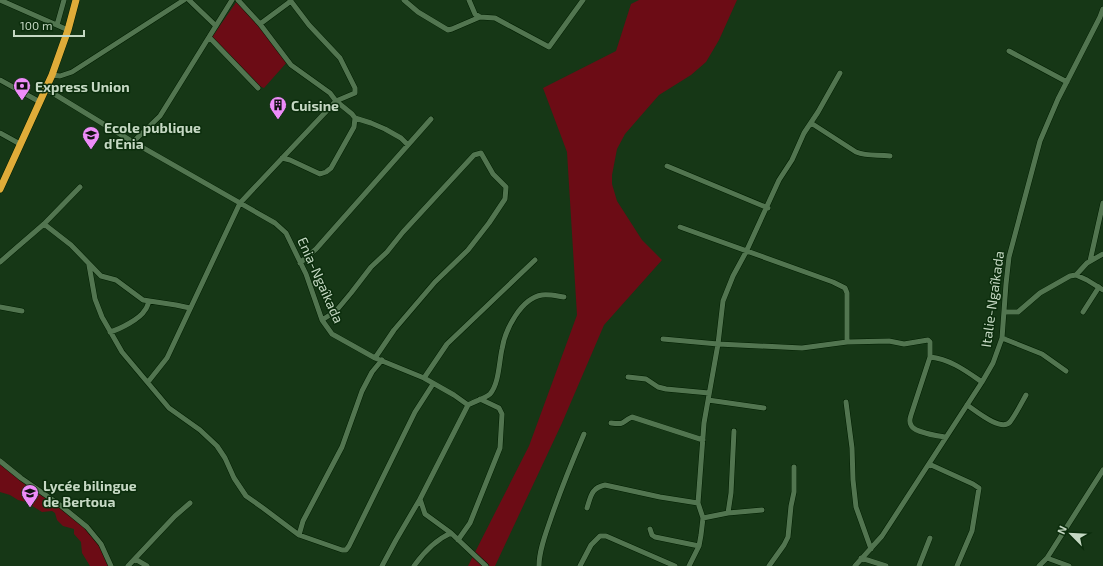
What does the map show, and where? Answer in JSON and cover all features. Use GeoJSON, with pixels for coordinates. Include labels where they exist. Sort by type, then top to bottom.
{"type":"FeatureCollection","features":[{"type":"Feature","properties":{"kind":"highway"},"geometry":{"type":"LineString","coordinates":[[0,189],[52,75],[68,30],[76,0]]}},
{"type":"Feature","properties":{"kind":"street"},"geometry":{"type":"LineString","coordinates":[[0,0],[68,30]]}},
{"type":"Feature","properties":{"kind":"street"},"geometry":{"type":"LineString","coordinates":[[57,25],[64,0]]}},
{"type":"Feature","properties":{"kind":"street"},"geometry":{"type":"LineString","coordinates":[[52,75],[60,76],[72,72],[184,0]]}},
{"type":"Feature","properties":{"kind":"street"},"geometry":{"type":"LineString","coordinates":[[189,0],[216,26]]}},
{"type":"Feature","properties":{"kind":"street"},"geometry":{"type":"LineString","coordinates":[[133,142],[160,116],[232,0]]}},
{"type":"Feature","properties":{"kind":"street"},"geometry":{"type":"LineString","coordinates":[[238,0],[260,24],[291,65],[330,93],[336,102],[355,118],[385,129],[401,138],[408,145]]}},
{"type":"Feature","properties":{"kind":"street"},"geometry":{"type":"LineString","coordinates":[[404,0],[418,12],[448,30],[480,17],[495,18],[549,47],[583,0]]}},
{"type":"Feature","properties":{"kind":"street"},"geometry":{"type":"LineString","coordinates":[[469,0],[475,14],[480,17]]}},
{"type":"Feature","properties":{"kind":"street"},"geometry":{"type":"LineString","coordinates":[[148,382],[167,358],[240,203],[336,102],[355,93],[355,88],[340,58],[309,25],[290,1],[260,24]]}},
{"type":"Feature","properties":{"kind":"street","name":"Italie-Ngaîkada"},"geometry":{"type":"LineString","coordinates":[[854,566],[882,536],[993,363],[1002,338],[1009,256],[1035,157],[1052,112],[1103,9]]}},
{"type":"Feature","properties":{"kind":"street"},"geometry":{"type":"LineString","coordinates":[[209,37],[258,88]]}},
{"type":"Feature","properties":{"kind":"street"},"geometry":{"type":"LineString","coordinates":[[1009,51],[1067,82]]}},
{"type":"Feature","properties":{"kind":"street"},"geometry":{"type":"LineString","coordinates":[[689,566],[699,546],[701,535],[703,518],[698,503],[703,440],[723,301],[733,276],[768,208],[779,180],[792,160],[804,133],[840,74]]}},
{"type":"Feature","properties":{"kind":"street"},"geometry":{"type":"LineString","coordinates":[[0,80],[40,102]]}},
{"type":"Feature","properties":{"kind":"street","name":"Enia-Ngaîkada"},"geometry":{"type":"LineString","coordinates":[[46,89],[133,142],[275,223],[286,232],[300,263],[322,320],[332,334],[375,358],[424,378],[454,395],[468,405]]}},
{"type":"Feature","properties":{"kind":"street"},"geometry":{"type":"LineString","coordinates":[[282,158],[290,160],[320,174],[326,172],[330,168],[354,127],[355,118]]}},
{"type":"Feature","properties":{"kind":"street"},"geometry":{"type":"LineString","coordinates":[[300,263],[316,249],[431,119]]}},
{"type":"Feature","properties":{"kind":"street"},"geometry":{"type":"LineString","coordinates":[[811,123],[862,155],[890,156]]}},
{"type":"Feature","properties":{"kind":"street"},"geometry":{"type":"LineString","coordinates":[[0,133],[20,144]]}},
{"type":"Feature","properties":{"kind":"street"},"geometry":{"type":"LineString","coordinates":[[322,320],[336,311],[371,267],[387,252],[403,232],[474,155],[481,153],[493,174],[506,187],[505,199],[468,250],[435,282],[394,330],[375,358]]}},
{"type":"Feature","properties":{"kind":"street"},"geometry":{"type":"LineString","coordinates":[[667,166],[768,208]]}},
{"type":"Feature","properties":{"kind":"street"},"geometry":{"type":"LineString","coordinates":[[0,262],[44,224],[80,187]]}},
{"type":"Feature","properties":{"kind":"street"},"geometry":{"type":"LineString","coordinates":[[1090,261],[1103,203]]}},
{"type":"Feature","properties":{"kind":"street"},"geometry":{"type":"LineString","coordinates":[[44,224],[71,245],[89,265],[102,276],[116,280],[137,296],[149,301],[162,302],[190,308]]}},
{"type":"Feature","properties":{"kind":"street"},"geometry":{"type":"LineString","coordinates":[[680,227],[833,282],[845,288],[847,293],[847,342]]}},
{"type":"Feature","properties":{"kind":"street"},"geometry":{"type":"LineString","coordinates":[[1076,275],[1090,261],[1103,254]]}},
{"type":"Feature","properties":{"kind":"street"},"geometry":{"type":"LineString","coordinates":[[424,378],[447,344],[535,260]]}},
{"type":"Feature","properties":{"kind":"street"},"geometry":{"type":"LineString","coordinates":[[89,265],[95,299],[102,317],[122,352],[169,408],[200,430],[217,446],[225,458],[234,478],[246,496],[299,535],[342,550],[346,550],[349,546],[415,412],[433,384]]}},
{"type":"Feature","properties":{"kind":"street"},"geometry":{"type":"LineString","coordinates":[[1004,312],[1018,312],[1040,293],[1070,276],[1076,275],[1088,280],[1101,289],[1083,312]]}},
{"type":"Feature","properties":{"kind":"street"},"geometry":{"type":"LineString","coordinates":[[382,566],[420,499],[468,405],[489,396],[493,389],[499,368],[502,348],[507,333],[517,314],[534,297],[544,294],[564,298]]}},
{"type":"Feature","properties":{"kind":"street"},"geometry":{"type":"LineString","coordinates":[[110,332],[118,330],[135,319],[145,311],[149,301]]}},
{"type":"Feature","properties":{"kind":"street"},"geometry":{"type":"LineString","coordinates":[[0,307],[22,311]]}},
{"type":"Feature","properties":{"kind":"street"},"geometry":{"type":"LineString","coordinates":[[663,338],[718,344],[802,348],[847,342],[889,341],[904,344],[928,340],[930,342],[930,357],[910,415],[910,424],[917,431],[945,437]]}},
{"type":"Feature","properties":{"kind":"street"},"geometry":{"type":"LineString","coordinates":[[1002,338],[1042,354],[1066,371]]}},
{"type":"Feature","properties":{"kind":"street"},"geometry":{"type":"LineString","coordinates":[[930,357],[940,358],[953,363],[982,382]]}},
{"type":"Feature","properties":{"kind":"street"},"geometry":{"type":"LineString","coordinates":[[299,535],[303,521],[342,447],[351,426],[362,391],[372,372],[382,360]]}},
{"type":"Feature","properties":{"kind":"street"},"geometry":{"type":"LineString","coordinates":[[628,377],[646,379],[658,387],[666,389],[709,393]]}},
{"type":"Feature","properties":{"kind":"street"},"geometry":{"type":"LineString","coordinates":[[967,405],[999,425],[1005,425],[1010,422],[1026,395]]}},
{"type":"Feature","properties":{"kind":"street"},"geometry":{"type":"LineString","coordinates":[[458,540],[470,523],[500,448],[502,414],[499,408],[480,399]]}},
{"type":"Feature","properties":{"kind":"street"},"geometry":{"type":"LineString","coordinates":[[708,400],[764,408]]}},
{"type":"Feature","properties":{"kind":"street"},"geometry":{"type":"LineString","coordinates":[[846,402],[852,448],[856,507],[871,549]]}},
{"type":"Feature","properties":{"kind":"street"},"geometry":{"type":"LineString","coordinates":[[611,423],[624,423],[632,417],[703,440]]}},
{"type":"Feature","properties":{"kind":"street"},"geometry":{"type":"LineString","coordinates":[[728,514],[732,493],[734,431]]}},
{"type":"Feature","properties":{"kind":"street"},"geometry":{"type":"LineString","coordinates":[[540,566],[540,556],[546,533],[566,476],[584,434]]}},
{"type":"Feature","properties":{"kind":"street"},"geometry":{"type":"LineString","coordinates":[[0,461],[60,505],[87,527],[101,544],[112,566]]}},
{"type":"Feature","properties":{"kind":"street"},"geometry":{"type":"LineString","coordinates":[[929,464],[974,484],[979,488],[972,531],[957,566]]}},
{"type":"Feature","properties":{"kind":"street"},"geometry":{"type":"LineString","coordinates":[[769,566],[788,537],[794,492],[794,466]]}},
{"type":"Feature","properties":{"kind":"street"},"geometry":{"type":"LineString","coordinates":[[1039,566],[1047,558],[1103,470]]}},
{"type":"Feature","properties":{"kind":"street"},"geometry":{"type":"LineString","coordinates":[[587,508],[594,490],[598,486],[605,485],[660,497],[698,503]]}},
{"type":"Feature","properties":{"kind":"street"},"geometry":{"type":"LineString","coordinates":[[420,499],[425,514],[451,533],[486,566]]}},
{"type":"Feature","properties":{"kind":"street"},"geometry":{"type":"LineString","coordinates":[[128,566],[175,516],[190,504]]}},
{"type":"Feature","properties":{"kind":"street"},"geometry":{"type":"LineString","coordinates":[[703,518],[762,510]]}},
{"type":"Feature","properties":{"kind":"street"},"geometry":{"type":"LineString","coordinates":[[650,529],[655,537],[699,546]]}},
{"type":"Feature","properties":{"kind":"street"},"geometry":{"type":"LineString","coordinates":[[414,566],[428,548],[440,538],[451,533]]}},
{"type":"Feature","properties":{"kind":"street"},"geometry":{"type":"LineString","coordinates":[[580,566],[591,545],[600,536],[606,536],[675,566]]}},
{"type":"Feature","properties":{"kind":"street"},"geometry":{"type":"LineString","coordinates":[[919,566],[930,538]]}},
{"type":"Feature","properties":{"kind":"street"},"geometry":{"type":"LineString","coordinates":[[861,558],[886,566]]}},
{"type":"Feature","properties":{"kind":"street"},"geometry":{"type":"LineString","coordinates":[[1047,558],[1069,566]]}},
{"type":"Feature","properties":{"kind":"street"},"geometry":{"type":"LineString","coordinates":[[134,559],[147,566]]}},
{"type":"Feature","properties":{"kind":"shaded area"},"geometry":{"type":"Polygon","coordinates":[[[639,0],[737,0],[719,40],[706,62],[691,75],[659,95],[625,134],[617,149],[612,175],[612,184],[617,201],[642,240],[662,260],[604,325],[562,423],[495,566],[468,566],[529,446],[577,315],[567,152],[543,88],[616,51],[631,4],[639,0]]]}},
{"type":"Feature","properties":{"kind":"shaded area"},"geometry":{"type":"Polygon","coordinates":[[[237,1],[288,61],[264,88],[252,83],[210,40],[237,1]]]}},
{"type":"Feature","properties":{"kind":"shaded area"},"geometry":{"type":"Polygon","coordinates":[[[0,464],[34,487],[87,528],[99,542],[112,566],[90,566],[82,553],[81,542],[74,534],[74,529],[63,526],[57,520],[55,513],[52,511],[42,512],[26,502],[0,492],[0,464]]]}},
{"type":"Feature","properties":{"kind":"place","name":"Express Union"},"geometry":{"type":"Point","coordinates":[22,101]}},
{"type":"Feature","properties":{"kind":"place","name":"Cuisine"},"geometry":{"type":"Point","coordinates":[278,120]}},
{"type":"Feature","properties":{"kind":"place","name":"Ecole publique d'Enia"},"geometry":{"type":"Point","coordinates":[91,150]}},
{"type":"Feature","properties":{"kind":"place","name":"Lycée bilingue de Bertoua"},"geometry":{"type":"Point","coordinates":[30,508]}}]}
